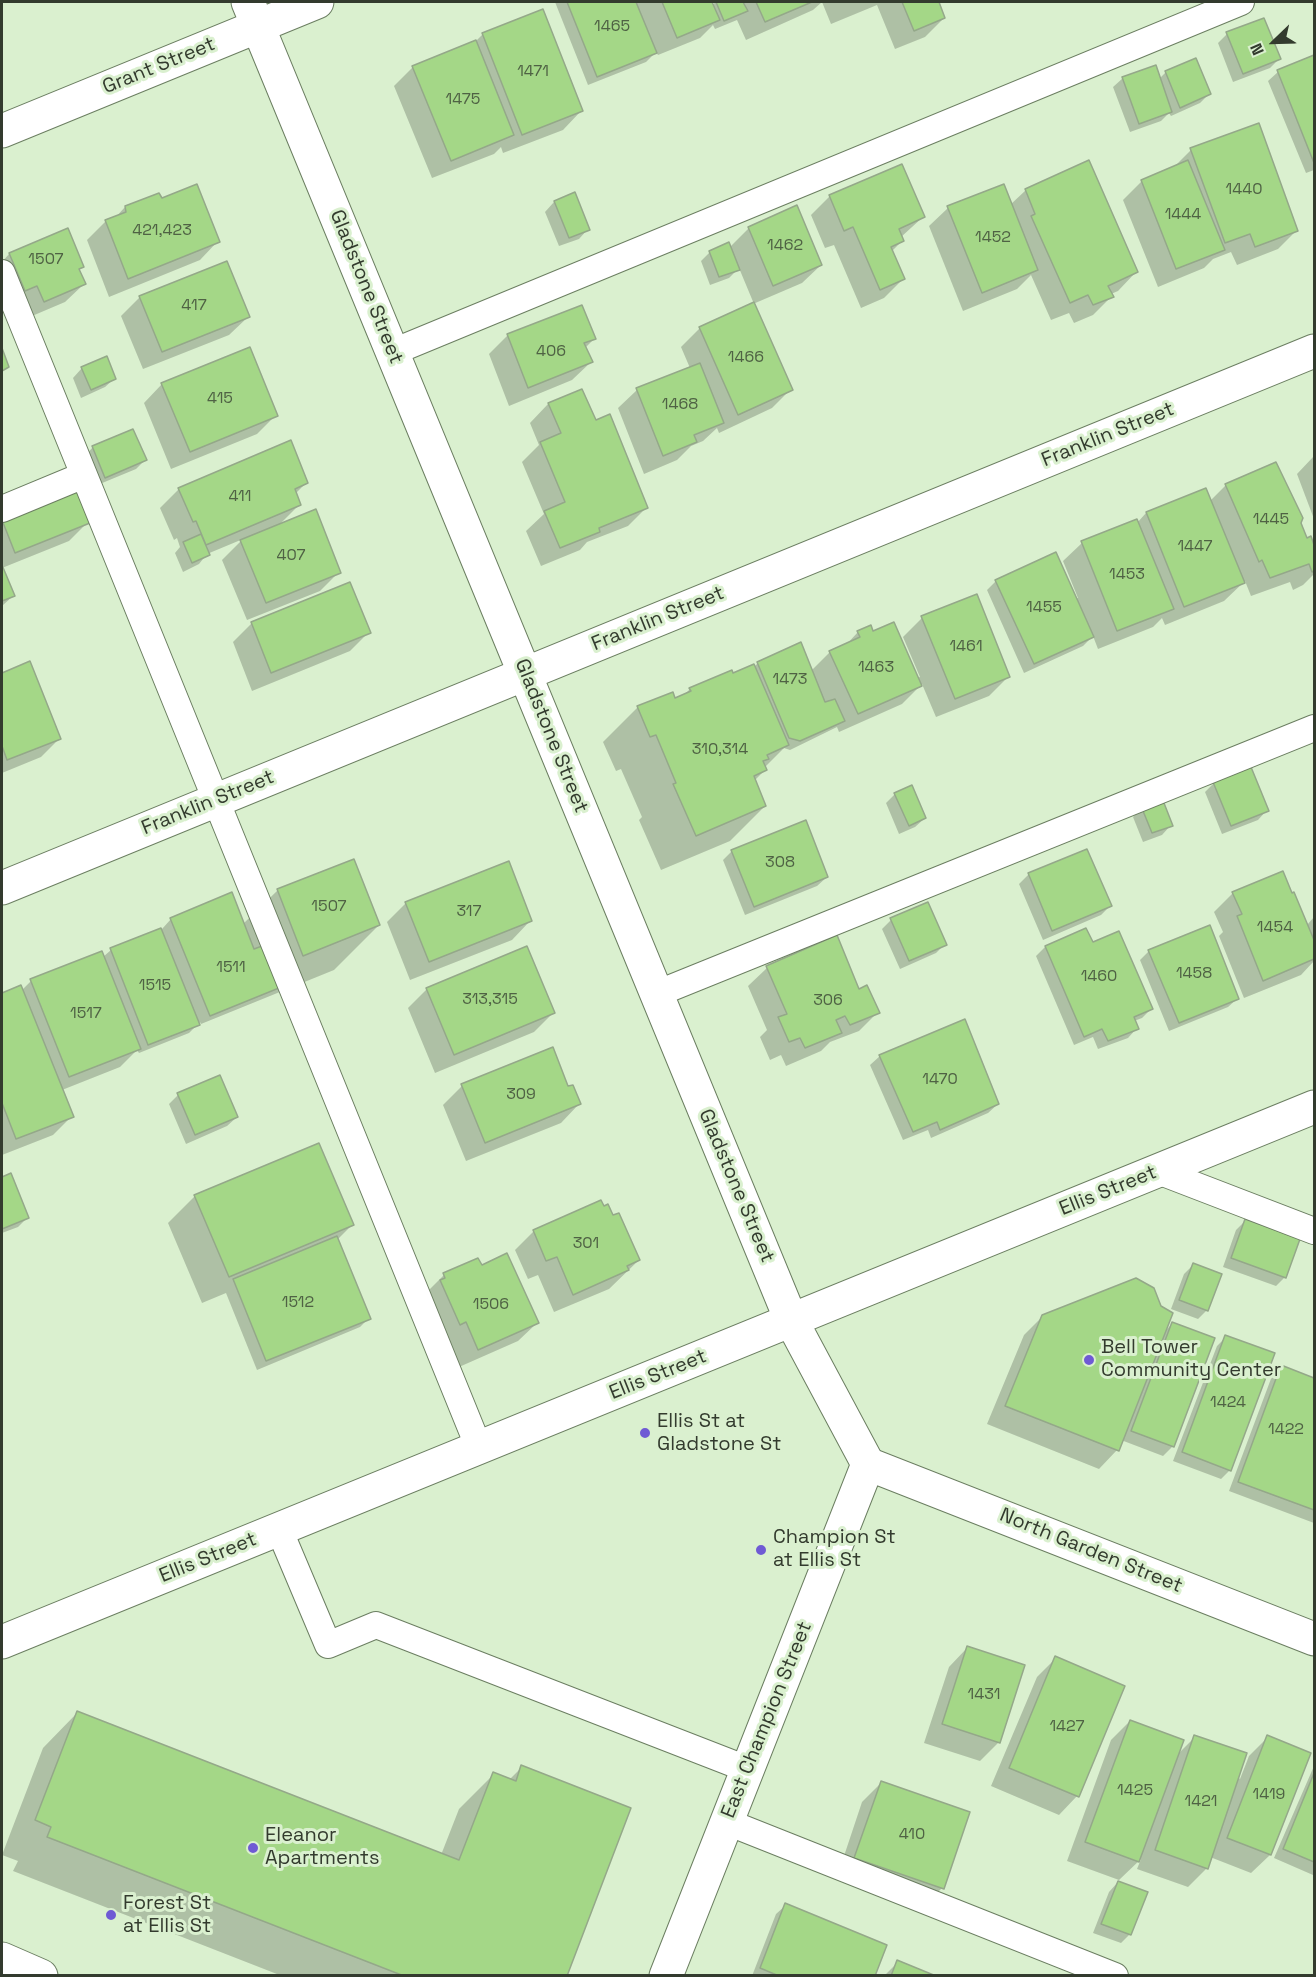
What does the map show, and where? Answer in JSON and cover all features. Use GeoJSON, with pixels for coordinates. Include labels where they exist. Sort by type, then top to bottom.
{"type":"FeatureCollection","features":[{"type":"Feature","properties":{"kind":"street","name":"Grant Street"},"geometry":{"type":"LineString","coordinates":[[2,131],[253,14],[317,2]]}},
{"type":"Feature","properties":{"kind":"street","name":"Gladstone Street"},"geometry":{"type":"LineString","coordinates":[[253,14],[792,1320],[868,1464]]}},
{"type":"Feature","properties":{"kind":"street","name":"Franklin Street"},"geometry":{"type":"LineString","coordinates":[[2,888],[1314,351]]}},
{"type":"Feature","properties":{"kind":"street","name":"Ellis Street"},"geometry":{"type":"LineString","coordinates":[[2,1642],[1314,1107]]}},
{"type":"Feature","properties":{"kind":"street","name":"North Garden Street"},"geometry":{"type":"LineString","coordinates":[[868,1464],[1314,1640]]}},
{"type":"Feature","properties":{"kind":"street","name":"East Champion Street"},"geometry":{"type":"LineString","coordinates":[[666,1976],[868,1464]]}},
{"type":"Feature","properties":{"kind":"street"},"geometry":{"type":"LineString","coordinates":[[2,1959],[41,1976]]}},
{"type":"Feature","properties":{"kind":"lane"},"geometry":{"type":"LineString","coordinates":[[393,352],[1241,2]]}},
{"type":"Feature","properties":{"kind":"lane"},"geometry":{"type":"LineString","coordinates":[[2,273],[478,1448]]}},
{"type":"Feature","properties":{"kind":"lane"},"geometry":{"type":"LineString","coordinates":[[2,509],[84,475]]}},
{"type":"Feature","properties":{"kind":"lane"},"geometry":{"type":"LineString","coordinates":[[656,994],[1314,728]]}},
{"type":"Feature","properties":{"kind":"lane"},"geometry":{"type":"LineString","coordinates":[[1158,1171],[1314,1231]]}},
{"type":"Feature","properties":{"kind":"lane"},"geometry":{"type":"LineString","coordinates":[[279,1529],[328,1645],[376,1625],[747,1769]]}},
{"type":"Feature","properties":{"kind":"lane"},"geometry":{"type":"LineString","coordinates":[[726,1822],[1115,1976]]}},
{"type":"Feature","properties":{"kind":"building"},"geometry":{"type":"Polygon","coordinates":[[[567,2],[636,2],[657,53],[597,77],[567,2]]]}},
{"type":"Feature","properties":{"kind":"building"},"geometry":{"type":"Polygon","coordinates":[[[662,2],[712,2],[720,20],[677,38],[662,2]]]}},
{"type":"Feature","properties":{"kind":"building"},"geometry":{"type":"Polygon","coordinates":[[[716,2],[743,2],[748,11],[724,21],[716,2]]]}},
{"type":"Feature","properties":{"kind":"building"},"geometry":{"type":"Polygon","coordinates":[[[756,2],[812,2],[765,22],[756,2]]]}},
{"type":"Feature","properties":{"kind":"building"},"geometry":{"type":"Polygon","coordinates":[[[902,2],[939,2],[945,18],[914,31],[902,2]]]}},
{"type":"Feature","properties":{"kind":"building"},"geometry":{"type":"Polygon","coordinates":[[[543,9],[583,111],[522,135],[482,33],[543,9]]]}},
{"type":"Feature","properties":{"kind":"building"},"geometry":{"type":"Polygon","coordinates":[[[1264,18],[1281,59],[1243,74],[1226,32],[1264,18]]]}},
{"type":"Feature","properties":{"kind":"building"},"geometry":{"type":"Polygon","coordinates":[[[476,40],[514,135],[451,161],[412,66],[476,40]]]}},
{"type":"Feature","properties":{"kind":"building"},"geometry":{"type":"Polygon","coordinates":[[[1314,55],[1314,163],[1277,70],[1314,55]]]}},
{"type":"Feature","properties":{"kind":"building"},"geometry":{"type":"Polygon","coordinates":[[[1196,58],[1211,94],[1180,108],[1165,71],[1196,58]]]}},
{"type":"Feature","properties":{"kind":"building"},"geometry":{"type":"Polygon","coordinates":[[[1156,65],[1172,112],[1139,124],[1122,77],[1156,65]]]}},
{"type":"Feature","properties":{"kind":"building"},"geometry":{"type":"Polygon","coordinates":[[[1259,123],[1298,231],[1255,247],[1250,234],[1225,243],[1190,148],[1259,123]]]}},
{"type":"Feature","properties":{"kind":"building"},"geometry":{"type":"Polygon","coordinates":[[[1089,160],[1138,272],[1108,286],[1114,297],[1093,305],[1088,295],[1070,303],[1031,216],[1035,214],[1025,189],[1089,160]]]}},
{"type":"Feature","properties":{"kind":"building"},"geometry":{"type":"Polygon","coordinates":[[[1188,160],[1225,250],[1176,269],[1141,180],[1188,160]]]}},
{"type":"Feature","properties":{"kind":"building"},"geometry":{"type":"Polygon","coordinates":[[[902,164],[925,217],[899,229],[904,241],[891,247],[905,279],[880,290],[853,227],[844,231],[829,195],[902,164]]]}},
{"type":"Feature","properties":{"kind":"building"},"geometry":{"type":"Polygon","coordinates":[[[197,184],[220,242],[128,279],[105,220],[126,212],[125,206],[159,193],[162,198],[197,184]]]}},
{"type":"Feature","properties":{"kind":"building"},"geometry":{"type":"Polygon","coordinates":[[[1004,184],[1038,270],[982,293],[947,206],[1004,184]]]}},
{"type":"Feature","properties":{"kind":"building"},"geometry":{"type":"Polygon","coordinates":[[[575,192],[590,230],[569,238],[554,201],[575,192]]]}},
{"type":"Feature","properties":{"kind":"building"},"geometry":{"type":"Polygon","coordinates":[[[797,205],[822,265],[773,286],[748,227],[797,205]]]}},
{"type":"Feature","properties":{"kind":"building"},"geometry":{"type":"Polygon","coordinates":[[[68,228],[84,267],[79,269],[86,284],[44,302],[37,286],[25,291],[9,253],[68,228]]]}},
{"type":"Feature","properties":{"kind":"building"},"geometry":{"type":"Polygon","coordinates":[[[729,242],[740,270],[719,277],[709,251],[729,242]]]}},
{"type":"Feature","properties":{"kind":"building"},"geometry":{"type":"Polygon","coordinates":[[[227,261],[250,317],[162,352],[139,296],[227,261]]]}},
{"type":"Feature","properties":{"kind":"building"},"geometry":{"type":"Polygon","coordinates":[[[754,302],[793,390],[738,415],[699,327],[754,302]]]}},
{"type":"Feature","properties":{"kind":"building"},"geometry":{"type":"Polygon","coordinates":[[[582,305],[596,339],[584,343],[593,362],[528,388],[507,334],[582,305]]]}},
{"type":"Feature","properties":{"kind":"building"},"geometry":{"type":"Polygon","coordinates":[[[250,347],[278,416],[190,452],[161,383],[250,347]]]}},
{"type":"Feature","properties":{"kind":"building"},"geometry":{"type":"Polygon","coordinates":[[[2,348],[9,367],[2,371],[2,348]]]}},
{"type":"Feature","properties":{"kind":"building"},"geometry":{"type":"Polygon","coordinates":[[[107,356],[116,379],[91,390],[81,367],[107,356]]]}},
{"type":"Feature","properties":{"kind":"building"},"geometry":{"type":"Polygon","coordinates":[[[700,363],[724,423],[694,435],[697,442],[663,456],[636,388],[700,363]]]}},
{"type":"Feature","properties":{"kind":"building"},"geometry":{"type":"Polygon","coordinates":[[[582,389],[596,420],[610,414],[648,508],[599,528],[600,532],[560,548],[544,511],[565,502],[540,442],[561,433],[548,403],[582,389]]]}},
{"type":"Feature","properties":{"kind":"building"},"geometry":{"type":"Polygon","coordinates":[[[133,429],[147,460],[105,478],[92,446],[133,429]]]}},
{"type":"Feature","properties":{"kind":"building"},"geometry":{"type":"Polygon","coordinates":[[[291,440],[308,483],[295,489],[301,505],[206,545],[178,488],[291,440]]]}},
{"type":"Feature","properties":{"kind":"building"},"geometry":{"type":"Polygon","coordinates":[[[1276,462],[1303,518],[1301,523],[1307,538],[1311,536],[1314,545],[1314,571],[1312,572],[1309,564],[1270,578],[1262,560],[1259,562],[1225,484],[1276,462]]]}},
{"type":"Feature","properties":{"kind":"building"},"geometry":{"type":"Polygon","coordinates":[[[1206,488],[1245,583],[1184,607],[1146,512],[1206,488]]]}},
{"type":"Feature","properties":{"kind":"building"},"geometry":{"type":"Polygon","coordinates":[[[77,490],[90,523],[15,553],[2,520],[77,490]]]}},
{"type":"Feature","properties":{"kind":"building"},"geometry":{"type":"Polygon","coordinates":[[[316,509],[341,573],[266,603],[240,540],[316,509]]]}},
{"type":"Feature","properties":{"kind":"building"},"geometry":{"type":"Polygon","coordinates":[[[1137,519],[1174,609],[1117,631],[1081,541],[1137,519]]]}},
{"type":"Feature","properties":{"kind":"building"},"geometry":{"type":"Polygon","coordinates":[[[201,534],[210,555],[192,563],[183,542],[201,534]]]}},
{"type":"Feature","properties":{"kind":"building"},"geometry":{"type":"Polygon","coordinates":[[[1056,552],[1094,637],[1034,664],[995,580],[1056,552]]]}},
{"type":"Feature","properties":{"kind":"building"},"geometry":{"type":"Polygon","coordinates":[[[2,565],[15,596],[2,601],[2,565]]]}},
{"type":"Feature","properties":{"kind":"building"},"geometry":{"type":"Polygon","coordinates":[[[350,582],[371,633],[271,673],[251,622],[350,582]]]}},
{"type":"Feature","properties":{"kind":"building"},"geometry":{"type":"Polygon","coordinates":[[[977,594],[1010,677],[955,699],[921,616],[977,594]]]}},
{"type":"Feature","properties":{"kind":"building"},"geometry":{"type":"Polygon","coordinates":[[[894,622],[922,686],[858,714],[829,651],[860,637],[857,631],[871,625],[873,631],[894,622]]]}},
{"type":"Feature","properties":{"kind":"building"},"geometry":{"type":"Polygon","coordinates":[[[801,642],[825,702],[835,699],[845,721],[800,741],[789,738],[757,662],[801,642]]]}},
{"type":"Feature","properties":{"kind":"building"},"geometry":{"type":"Polygon","coordinates":[[[30,661],[61,739],[7,760],[2,746],[2,673],[30,661]]]}},
{"type":"Feature","properties":{"kind":"building"},"geometry":{"type":"Polygon","coordinates":[[[754,664],[789,745],[767,755],[769,759],[763,761],[767,770],[754,776],[766,806],[696,836],[673,784],[676,783],[656,735],[650,737],[637,706],[673,692],[675,698],[691,691],[689,688],[732,670],[733,673],[754,664]]]}},
{"type":"Feature","properties":{"kind":"building"},"geometry":{"type":"Polygon","coordinates":[[[1251,767],[1269,811],[1231,826],[1213,782],[1251,767]]]}},
{"type":"Feature","properties":{"kind":"building"},"geometry":{"type":"Polygon","coordinates":[[[912,785],[926,818],[909,826],[894,793],[912,785]]]}},
{"type":"Feature","properties":{"kind":"building"},"geometry":{"type":"Polygon","coordinates":[[[1162,798],[1173,826],[1152,833],[1141,806],[1162,798]]]}},
{"type":"Feature","properties":{"kind":"building"},"geometry":{"type":"Polygon","coordinates":[[[806,820],[828,877],[754,907],[731,850],[806,820]]]}},
{"type":"Feature","properties":{"kind":"building"},"geometry":{"type":"Polygon","coordinates":[[[1087,849],[1112,906],[1052,931],[1028,873],[1087,849]]]}},
{"type":"Feature","properties":{"kind":"building"},"geometry":{"type":"Polygon","coordinates":[[[354,859],[380,925],[303,956],[277,889],[354,859]]]}},
{"type":"Feature","properties":{"kind":"building"},"geometry":{"type":"Polygon","coordinates":[[[509,861],[532,921],[429,962],[405,902],[509,861]]]}},
{"type":"Feature","properties":{"kind":"building"},"geometry":{"type":"Polygon","coordinates":[[[1283,871],[1314,940],[1314,959],[1263,981],[1237,916],[1242,914],[1232,892],[1283,871]]]}},
{"type":"Feature","properties":{"kind":"building"},"geometry":{"type":"Polygon","coordinates":[[[232,892],[254,949],[262,946],[279,988],[210,1016],[170,918],[232,892]]]}},
{"type":"Feature","properties":{"kind":"building"},"geometry":{"type":"Polygon","coordinates":[[[928,902],[947,945],[909,961],[890,918],[928,902]]]}},
{"type":"Feature","properties":{"kind":"building"},"geometry":{"type":"Polygon","coordinates":[[[1210,925],[1239,999],[1179,1023],[1148,950],[1210,925]]]}},
{"type":"Feature","properties":{"kind":"building"},"geometry":{"type":"Polygon","coordinates":[[[161,928],[200,1025],[148,1045],[110,948],[161,928]]]}},
{"type":"Feature","properties":{"kind":"building"},"geometry":{"type":"Polygon","coordinates":[[[1086,928],[1093,942],[1119,931],[1153,1009],[1134,1017],[1139,1029],[1108,1041],[1102,1029],[1084,1037],[1045,946],[1086,928]]]}},
{"type":"Feature","properties":{"kind":"building"},"geometry":{"type":"Polygon","coordinates":[[[837,935],[859,989],[867,985],[880,1013],[850,1025],[845,1016],[836,1020],[842,1033],[805,1048],[800,1038],[789,1042],[778,1017],[787,1014],[766,966],[837,935]]]}},
{"type":"Feature","properties":{"kind":"building"},"geometry":{"type":"Polygon","coordinates":[[[527,946],[555,1013],[454,1055],[426,988],[527,946]]]}},
{"type":"Feature","properties":{"kind":"building"},"geometry":{"type":"Polygon","coordinates":[[[102,951],[141,1049],[69,1077],[30,979],[102,951]]]}},
{"type":"Feature","properties":{"kind":"building"},"geometry":{"type":"Polygon","coordinates":[[[21,985],[74,1117],[16,1139],[2,1103],[2,993],[21,985]]]}},
{"type":"Feature","properties":{"kind":"building"},"geometry":{"type":"Polygon","coordinates":[[[965,1019],[999,1104],[940,1130],[937,1122],[913,1132],[879,1055],[965,1019]]]}},
{"type":"Feature","properties":{"kind":"building"},"geometry":{"type":"Polygon","coordinates":[[[553,1047],[568,1086],[573,1085],[581,1104],[485,1143],[461,1084],[553,1047]]]}},
{"type":"Feature","properties":{"kind":"building"},"geometry":{"type":"Polygon","coordinates":[[[220,1075],[238,1117],[195,1135],[177,1093],[220,1075]]]}},
{"type":"Feature","properties":{"kind":"building"},"geometry":{"type":"Polygon","coordinates":[[[319,1143],[354,1225],[229,1277],[194,1195],[319,1143]]]}},
{"type":"Feature","properties":{"kind":"building"},"geometry":{"type":"Polygon","coordinates":[[[11,1173],[29,1218],[2,1229],[2,1177],[11,1173]]]}},
{"type":"Feature","properties":{"kind":"building"},"geometry":{"type":"Polygon","coordinates":[[[601,1200],[604,1206],[608,1204],[613,1215],[619,1213],[640,1260],[627,1266],[629,1270],[573,1295],[557,1257],[546,1261],[533,1230],[601,1200]]]}},
{"type":"Feature","properties":{"kind":"building"},"geometry":{"type":"Polygon","coordinates":[[[1245,1219],[1300,1239],[1286,1278],[1231,1258],[1245,1219]]]}},
{"type":"Feature","properties":{"kind":"building"},"geometry":{"type":"Polygon","coordinates":[[[337,1236],[371,1319],[266,1361],[233,1279],[337,1236]]]}},
{"type":"Feature","properties":{"kind":"building"},"geometry":{"type":"Polygon","coordinates":[[[507,1253],[539,1323],[478,1350],[466,1322],[460,1325],[440,1280],[445,1278],[443,1273],[478,1258],[482,1265],[507,1253]]]}},
{"type":"Feature","properties":{"kind":"building"},"geometry":{"type":"Polygon","coordinates":[[[1193,1263],[1222,1274],[1208,1311],[1179,1300],[1193,1263]]]}},
{"type":"Feature","properties":{"kind":"building","name":"Bell Tower Community Center"},"geometry":{"type":"Polygon","coordinates":[[[1136,1278],[1154,1288],[1161,1306],[1173,1313],[1119,1451],[1005,1406],[1042,1315],[1136,1278]]]}},
{"type":"Feature","properties":{"kind":"building"},"geometry":{"type":"Polygon","coordinates":[[[1172,1322],[1215,1338],[1174,1447],[1131,1431],[1172,1322]]]}},
{"type":"Feature","properties":{"kind":"building"},"geometry":{"type":"Polygon","coordinates":[[[1225,1335],[1275,1353],[1231,1471],[1182,1452],[1225,1335]]]}},
{"type":"Feature","properties":{"kind":"building"},"geometry":{"type":"Polygon","coordinates":[[[1281,1365],[1314,1378],[1314,1510],[1238,1482],[1281,1365]]]}},
{"type":"Feature","properties":{"kind":"building"},"geometry":{"type":"Polygon","coordinates":[[[967,1646],[1025,1665],[1000,1743],[942,1724],[967,1646]]]}},
{"type":"Feature","properties":{"kind":"building"},"geometry":{"type":"Polygon","coordinates":[[[1055,1656],[1125,1686],[1079,1797],[1009,1768],[1055,1656]]]}},
{"type":"Feature","properties":{"kind":"building","name":"Eleanor Apartments"},"geometry":{"type":"Polygon","coordinates":[[[77,1711],[459,1860],[493,1772],[516,1781],[521,1765],[631,1808],[567,1976],[404,1976],[47,1837],[51,1827],[35,1820],[77,1711]]]}},
{"type":"Feature","properties":{"kind":"building"},"geometry":{"type":"Polygon","coordinates":[[[1130,1720],[1184,1740],[1139,1862],[1085,1842],[1130,1720]]]}},
{"type":"Feature","properties":{"kind":"building"},"geometry":{"type":"Polygon","coordinates":[[[1194,1735],[1247,1753],[1208,1869],[1155,1850],[1194,1735]]]}},
{"type":"Feature","properties":{"kind":"building"},"geometry":{"type":"Polygon","coordinates":[[[1267,1735],[1311,1753],[1271,1855],[1227,1838],[1267,1735]]]}},
{"type":"Feature","properties":{"kind":"building"},"geometry":{"type":"Polygon","coordinates":[[[1314,1773],[1314,1862],[1283,1849],[1314,1773]]]}},
{"type":"Feature","properties":{"kind":"building"},"geometry":{"type":"Polygon","coordinates":[[[881,1781],[970,1812],[944,1889],[854,1858],[881,1781]]]}},
{"type":"Feature","properties":{"kind":"building"},"geometry":{"type":"Polygon","coordinates":[[[1118,1881],[1148,1892],[1131,1935],[1101,1924],[1118,1881]]]}},
{"type":"Feature","properties":{"kind":"building"},"geometry":{"type":"Polygon","coordinates":[[[785,1903],[887,1945],[875,1976],[779,1976],[760,1968],[785,1903]]]}},
{"type":"Feature","properties":{"kind":"building"},"geometry":{"type":"Polygon","coordinates":[[[897,1960],[936,1976],[891,1976],[897,1960]]]}},
{"type":"Feature","properties":{"kind":"place","name":"Bell Tower Community Center"},"geometry":{"type":"Point","coordinates":[1089,1360]}},
{"type":"Feature","properties":{"kind":"place","name":"Ellis St at Gladstone St"},"geometry":{"type":"Point","coordinates":[645,1433]}},
{"type":"Feature","properties":{"kind":"place","name":"Champion St at Ellis St"},"geometry":{"type":"Point","coordinates":[761,1550]}},
{"type":"Feature","properties":{"kind":"place","name":"Eleanor Apartments"},"geometry":{"type":"Point","coordinates":[253,1848]}},
{"type":"Feature","properties":{"kind":"place","name":"Forest St at Ellis St"},"geometry":{"type":"Point","coordinates":[111,1915]}}]}
